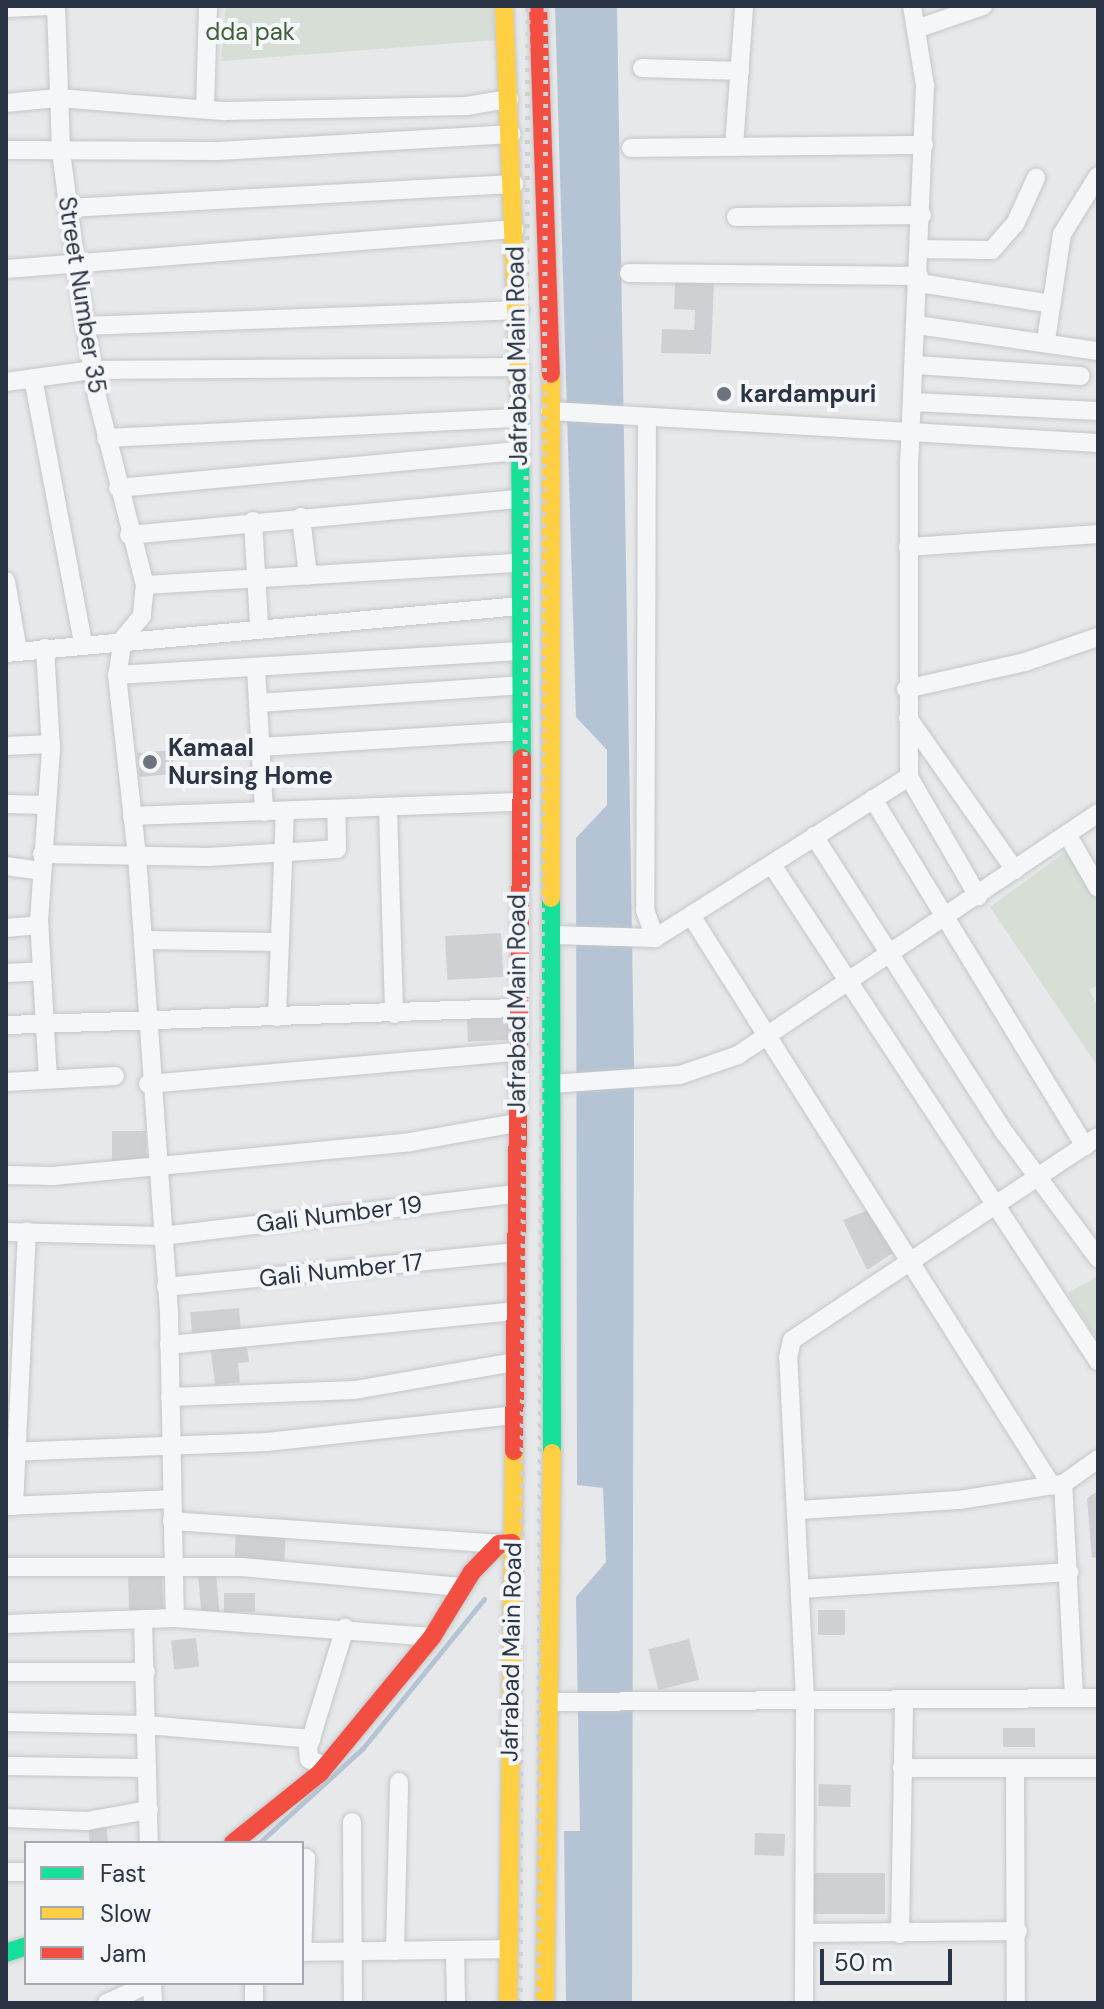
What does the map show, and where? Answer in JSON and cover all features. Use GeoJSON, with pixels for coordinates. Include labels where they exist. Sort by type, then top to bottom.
{"type":"FeatureCollection","features":[{"type":"Feature","properties":{"kind":"main road","name":"Jafrabad Main Road"},"geometry":{"type":"LineString","coordinates":[[504,6],[520,310],[518,563],[522,802],[514,1415],[506,1543],[508,2003]]}},
{"type":"Feature","properties":{"kind":"main road","name":"Jafrabad Main Road"},"geometry":{"type":"LineString","coordinates":[[538,6],[551,287],[552,935],[558,1083],[561,1702],[545,2003]]}},
{"type":"Feature","properties":{"kind":"main road"},"geometry":{"type":"LineString","coordinates":[[507,65],[541,66]]}},
{"type":"Feature","properties":{"kind":"main road"},"geometry":{"type":"LineString","coordinates":[[235,1841],[326,1767],[432,1637],[461,1587],[506,1543]]}},
{"type":"Feature","properties":{"kind":"street"},"geometry":{"type":"LineString","coordinates":[[6,8],[50,6]]}},
{"type":"Feature","properties":{"kind":"street","name":"Street Number 35"},"geometry":{"type":"LineString","coordinates":[[56,6],[61,151],[85,326],[106,438],[129,535],[145,585]]}},
{"type":"Feature","properties":{"kind":"street"},"geometry":{"type":"LineString","coordinates":[[205,109],[208,6]]}},
{"type":"Feature","properties":{"kind":"street"},"geometry":{"type":"LineString","coordinates":[[734,147],[744,6]]}},
{"type":"Feature","properties":{"kind":"street"},"geometry":{"type":"LineString","coordinates":[[912,6],[919,28],[924,145],[916,365],[910,436],[906,689],[909,777],[978,896]]}},
{"type":"Feature","properties":{"kind":"street"},"geometry":{"type":"LineString","coordinates":[[919,28],[983,6]]}},
{"type":"Feature","properties":{"kind":"street"},"geometry":{"type":"LineString","coordinates":[[642,68],[740,71]]}},
{"type":"Feature","properties":{"kind":"street"},"geometry":{"type":"LineString","coordinates":[[6,103],[58,98],[205,109],[466,106],[509,99]]}},
{"type":"Feature","properties":{"kind":"street"},"geometry":{"type":"LineString","coordinates":[[6,150],[218,151],[512,134]]}},
{"type":"Feature","properties":{"kind":"street"},"geometry":{"type":"LineString","coordinates":[[631,148],[924,145]]}},
{"type":"Feature","properties":{"kind":"street"},"geometry":{"type":"LineString","coordinates":[[1046,340],[1062,234],[1098,176]]}},
{"type":"Feature","properties":{"kind":"street"},"geometry":{"type":"LineString","coordinates":[[920,249],[992,250],[1015,224],[1036,178]]}},
{"type":"Feature","properties":{"kind":"street"},"geometry":{"type":"LineString","coordinates":[[68,208],[514,184]]}},
{"type":"Feature","properties":{"kind":"street"},"geometry":{"type":"LineString","coordinates":[[736,217],[922,215]]}},
{"type":"Feature","properties":{"kind":"street"},"geometry":{"type":"LineString","coordinates":[[6,269],[76,267],[514,229]]}},
{"type":"Feature","properties":{"kind":"street"},"geometry":{"type":"LineString","coordinates":[[629,273],[919,280],[1051,304]]}},
{"type":"Feature","properties":{"kind":"street"},"geometry":{"type":"LineString","coordinates":[[85,326],[520,310]]}},
{"type":"Feature","properties":{"kind":"street"},"geometry":{"type":"LineString","coordinates":[[917,325],[1046,340],[1098,351]]}},
{"type":"Feature","properties":{"kind":"street"},"geometry":{"type":"LineString","coordinates":[[916,365],[1081,376]]}},
{"type":"Feature","properties":{"kind":"street"},"geometry":{"type":"LineString","coordinates":[[6,382],[93,370],[520,367]]}},
{"type":"Feature","properties":{"kind":"street"},"geometry":{"type":"LineString","coordinates":[[33,378],[83,643]]}},
{"type":"Feature","properties":{"kind":"street"},"geometry":{"type":"LineString","coordinates":[[913,402],[1098,411]]}},
{"type":"Feature","properties":{"kind":"street"},"geometry":{"type":"LineString","coordinates":[[550,411],[910,436],[1098,443]]}},
{"type":"Feature","properties":{"kind":"street"},"geometry":{"type":"LineString","coordinates":[[647,417],[645,910],[655,938]]}},
{"type":"Feature","properties":{"kind":"street"},"geometry":{"type":"LineString","coordinates":[[106,438],[519,418]]}},
{"type":"Feature","properties":{"kind":"street"},"geometry":{"type":"LineString","coordinates":[[118,488],[519,451]]}},
{"type":"Feature","properties":{"kind":"street"},"geometry":{"type":"LineString","coordinates":[[129,535],[253,521],[519,499]]}},
{"type":"Feature","properties":{"kind":"street"},"geometry":{"type":"LineString","coordinates":[[301,517],[308,576]]}},
{"type":"Feature","properties":{"kind":"street"},"geometry":{"type":"LineString","coordinates":[[253,521],[259,625]]}},
{"type":"Feature","properties":{"kind":"street"},"geometry":{"type":"LineString","coordinates":[[908,547],[1098,534]]}},
{"type":"Feature","properties":{"kind":"street"},"geometry":{"type":"LineString","coordinates":[[175,1618],[166,1287],[148,1084],[144,940],[117,675],[123,639],[142,616],[145,585],[518,563]]}},
{"type":"Feature","properties":{"kind":"street"},"geometry":{"type":"LineString","coordinates":[[6,581],[12,652],[259,625],[519,606]]}},
{"type":"Feature","properties":{"kind":"street"},"geometry":{"type":"LineString","coordinates":[[906,689],[1025,662],[1098,637]]}},
{"type":"Feature","properties":{"kind":"street"},"geometry":{"type":"LineString","coordinates":[[45,648],[51,744],[39,925],[48,1079]]}},
{"type":"Feature","properties":{"kind":"street"},"geometry":{"type":"LineString","coordinates":[[117,675],[519,651]]}},
{"type":"Feature","properties":{"kind":"street"},"geometry":{"type":"LineString","coordinates":[[256,668],[264,812]]}},
{"type":"Feature","properties":{"kind":"street"},"geometry":{"type":"LineString","coordinates":[[258,703],[519,685]]}},
{"type":"Feature","properties":{"kind":"street"},"geometry":{"type":"LineString","coordinates":[[908,718],[1015,870]]}},
{"type":"Feature","properties":{"kind":"street"},"geometry":{"type":"LineString","coordinates":[[260,747],[519,731]]}},
{"type":"Feature","properties":{"kind":"street"},"geometry":{"type":"LineString","coordinates":[[6,746],[51,744]]}},
{"type":"Feature","properties":{"kind":"street"},"geometry":{"type":"LineString","coordinates":[[552,935],[655,938],[909,777]]}},
{"type":"Feature","properties":{"kind":"street"},"geometry":{"type":"LineString","coordinates":[[804,2003],[805,1699],[799,1510],[788,1357],[792,1340],[1091,1142],[943,919],[873,799]]}},
{"type":"Feature","properties":{"kind":"street"},"geometry":{"type":"LineString","coordinates":[[132,816],[522,802]]}},
{"type":"Feature","properties":{"kind":"street"},"geometry":{"type":"LineString","coordinates":[[6,804],[47,805]]}},
{"type":"Feature","properties":{"kind":"street"},"geometry":{"type":"LineString","coordinates":[[388,808],[394,1014]]}},
{"type":"Feature","properties":{"kind":"street"},"geometry":{"type":"LineString","coordinates":[[6,866],[137,855],[284,853],[337,849],[336,810]]}},
{"type":"Feature","properties":{"kind":"street"},"geometry":{"type":"LineString","coordinates":[[277,1017],[285,811]]}},
{"type":"Feature","properties":{"kind":"street"},"geometry":{"type":"LineString","coordinates":[[558,1083],[644,1080],[713,1066],[978,896],[1098,813]]}},
{"type":"Feature","properties":{"kind":"street"},"geometry":{"type":"LineString","coordinates":[[1067,834],[1098,888]]}},
{"type":"Feature","properties":{"kind":"street"},"geometry":{"type":"LineString","coordinates":[[814,836],[893,951],[966,1073],[1098,1258]]}},
{"type":"Feature","properties":{"kind":"street"},"geometry":{"type":"LineString","coordinates":[[772,865],[1098,1361]]}},
{"type":"Feature","properties":{"kind":"street"},"geometry":{"type":"LineString","coordinates":[[692,917],[1058,1485],[1069,1572],[1074,1698]]}},
{"type":"Feature","properties":{"kind":"street"},"geometry":{"type":"LineString","coordinates":[[6,928],[39,925]]}},
{"type":"Feature","properties":{"kind":"street"},"geometry":{"type":"LineString","coordinates":[[144,940],[280,942]]}},
{"type":"Feature","properties":{"kind":"street"},"geometry":{"type":"LineString","coordinates":[[6,973],[41,971]]}},
{"type":"Feature","properties":{"kind":"street"},"geometry":{"type":"LineString","coordinates":[[6,1025],[145,1016],[277,1017],[517,1008]]}},
{"type":"Feature","properties":{"kind":"street"},"geometry":{"type":"LineString","coordinates":[[148,1084],[517,1052]]}},
{"type":"Feature","properties":{"kind":"street"},"geometry":{"type":"LineString","coordinates":[[6,1082],[115,1076]]}},
{"type":"Feature","properties":{"kind":"street"},"geometry":{"type":"LineString","coordinates":[[6,1175],[410,1142],[516,1123]]}},
{"type":"Feature","properties":{"kind":"street","name":"Gali Number 19"},"geometry":{"type":"LineString","coordinates":[[6,1232],[162,1236],[516,1194]]}},
{"type":"Feature","properties":{"kind":"street"},"geometry":{"type":"LineString","coordinates":[[27,1231],[10,1452],[10,1506],[172,1499]]}},
{"type":"Feature","properties":{"kind":"street","name":"Gali Number 17"},"geometry":{"type":"LineString","coordinates":[[166,1287],[515,1252]]}},
{"type":"Feature","properties":{"kind":"street"},"geometry":{"type":"LineString","coordinates":[[169,1345],[515,1311]]}},
{"type":"Feature","properties":{"kind":"street"},"geometry":{"type":"LineString","coordinates":[[170,1397],[355,1390],[514,1362]]}},
{"type":"Feature","properties":{"kind":"street"},"geometry":{"type":"LineString","coordinates":[[10,1452],[267,1442],[514,1415]]}},
{"type":"Feature","properties":{"kind":"street"},"geometry":{"type":"LineString","coordinates":[[799,1510],[959,1500],[1058,1485],[1098,1459]]}},
{"type":"Feature","properties":{"kind":"street"},"geometry":{"type":"LineString","coordinates":[[172,1521],[506,1543]]}},
{"type":"Feature","properties":{"kind":"street"},"geometry":{"type":"LineString","coordinates":[[6,1567],[172,1570],[242,1567],[461,1587]]}},
{"type":"Feature","properties":{"kind":"street"},"geometry":{"type":"LineString","coordinates":[[801,1589],[1069,1572]]}},
{"type":"Feature","properties":{"kind":"street"},"geometry":{"type":"LineString","coordinates":[[6,1624],[175,1618],[345,1628],[432,1637]]}},
{"type":"Feature","properties":{"kind":"street"},"geometry":{"type":"LineString","coordinates":[[143,1621],[149,1841]]}},
{"type":"Feature","properties":{"kind":"street"},"geometry":{"type":"LineString","coordinates":[[326,1767],[309,1759],[311,1739],[345,1628]]}},
{"type":"Feature","properties":{"kind":"street"},"geometry":{"type":"LineString","coordinates":[[6,1672],[146,1672]]}},
{"type":"Feature","properties":{"kind":"street"},"geometry":{"type":"LineString","coordinates":[[561,1702],[1098,1698]]}},
{"type":"Feature","properties":{"kind":"street"},"geometry":{"type":"LineString","coordinates":[[900,1934],[904,1699]]}},
{"type":"Feature","properties":{"kind":"street"},"geometry":{"type":"LineString","coordinates":[[6,1722],[146,1725],[311,1739]]}},
{"type":"Feature","properties":{"kind":"street"},"geometry":{"type":"LineString","coordinates":[[6,1766],[147,1768]]}},
{"type":"Feature","properties":{"kind":"street"},"geometry":{"type":"LineString","coordinates":[[902,1768],[1098,1768]]}},
{"type":"Feature","properties":{"kind":"street"},"geometry":{"type":"LineString","coordinates":[[1015,1770],[1016,2003]]}},
{"type":"Feature","properties":{"kind":"street"},"geometry":{"type":"LineString","coordinates":[[395,1951],[399,1782]]}},
{"type":"Feature","properties":{"kind":"street"},"geometry":{"type":"LineString","coordinates":[[6,1818],[87,1821],[149,1810]]}},
{"type":"Feature","properties":{"kind":"street"},"geometry":{"type":"LineString","coordinates":[[352,1822],[353,2003]]}},
{"type":"Feature","properties":{"kind":"street"},"geometry":{"type":"LineString","coordinates":[[304,1905],[306,1858]]}},
{"type":"Feature","properties":{"kind":"street"},"geometry":{"type":"LineString","coordinates":[[805,1933],[1018,1931]]}},
{"type":"Feature","properties":{"kind":"street"},"geometry":{"type":"LineString","coordinates":[[304,1952],[508,1949]]}},
{"type":"Feature","properties":{"kind":"street"},"geometry":{"type":"LineString","coordinates":[[455,1950],[456,2003]]}},
{"type":"Feature","properties":{"kind":"street"},"geometry":{"type":"LineString","coordinates":[[107,2003],[148,1985]]}},
{"type":"Feature","properties":{"kind":"green space","name":"dda pak"},"geometry":{"type":"Polygon","coordinates":[[[226,6],[493,6],[496,40],[221,61],[226,6]]]}},
{"type":"Feature","properties":{"kind":"green space"},"geometry":{"type":"Polygon","coordinates":[[[1079,842],[1098,870],[1098,984],[1089,990],[1098,1006],[1098,1067],[990,907],[1079,842]]]}},
{"type":"Feature","properties":{"kind":"green space"},"geometry":{"type":"Polygon","coordinates":[[[1098,1276],[1098,1341],[1068,1293],[1098,1276]]]}},
{"type":"Feature","properties":{"kind":"water"},"geometry":{"type":"Polygon","coordinates":[[[555,6],[617,6],[634,1063],[632,2003],[566,2003],[564,1831],[580,1831],[576,1597],[606,1562],[603,1488],[577,1485],[576,838],[607,805],[607,750],[576,717],[555,6]]]}},
{"type":"Feature","properties":{"kind":"building"},"geometry":{"type":"Polygon","coordinates":[[[675,282],[714,283],[711,354],[661,353],[662,329],[694,330],[695,310],[674,309],[675,282]]]}},
{"type":"Feature","properties":{"kind":"building"},"geometry":{"type":"Polygon","coordinates":[[[172,750],[174,774],[139,777],[137,753],[172,750]]]}},
{"type":"Feature","properties":{"kind":"building"},"geometry":{"type":"Polygon","coordinates":[[[501,933],[503,977],[447,980],[445,936],[501,933]]]}},
{"type":"Feature","properties":{"kind":"building"},"geometry":{"type":"Polygon","coordinates":[[[509,1017],[510,1040],[468,1041],[467,1018],[509,1017]]]}},
{"type":"Feature","properties":{"kind":"building"},"geometry":{"type":"Polygon","coordinates":[[[112,1131],[146,1131],[146,1163],[112,1163],[112,1131]]]}},
{"type":"Feature","properties":{"kind":"building"},"geometry":{"type":"Polygon","coordinates":[[[876,1207],[899,1249],[867,1270],[843,1220],[876,1207]]]}},
{"type":"Feature","properties":{"kind":"building"},"geometry":{"type":"Polygon","coordinates":[[[239,1308],[241,1333],[192,1337],[190,1312],[239,1308]]]}},
{"type":"Feature","properties":{"kind":"building"},"geometry":{"type":"Polygon","coordinates":[[[246,1340],[249,1362],[238,1363],[240,1382],[215,1385],[210,1344],[246,1340]]]}},
{"type":"Feature","properties":{"kind":"building"},"geometry":{"type":"Polygon","coordinates":[[[1098,1491],[1098,1557],[1092,1558],[1087,1498],[1098,1491]]]}},
{"type":"Feature","properties":{"kind":"building"},"geometry":{"type":"Polygon","coordinates":[[[236,1530],[286,1533],[284,1565],[234,1562],[236,1530]]]}},
{"type":"Feature","properties":{"kind":"building"},"geometry":{"type":"Polygon","coordinates":[[[216,1573],[220,1615],[202,1616],[198,1575],[216,1573]]]}},
{"type":"Feature","properties":{"kind":"building"},"geometry":{"type":"Polygon","coordinates":[[[162,1575],[163,1613],[129,1614],[128,1576],[162,1575]]]}},
{"type":"Feature","properties":{"kind":"building"},"geometry":{"type":"Polygon","coordinates":[[[224,1593],[255,1593],[255,1612],[224,1612],[224,1593]]]}},
{"type":"Feature","properties":{"kind":"building"},"geometry":{"type":"Polygon","coordinates":[[[818,1610],[845,1610],[845,1635],[818,1635],[818,1610]]]}},
{"type":"Feature","properties":{"kind":"building"},"geometry":{"type":"Polygon","coordinates":[[[196,1638],[199,1667],[174,1669],[171,1641],[196,1638]]]}},
{"type":"Feature","properties":{"kind":"building"},"geometry":{"type":"Polygon","coordinates":[[[689,1639],[699,1680],[658,1690],[648,1649],[689,1639]]]}},
{"type":"Feature","properties":{"kind":"building"},"geometry":{"type":"Polygon","coordinates":[[[1003,1728],[1035,1728],[1035,1747],[1003,1747],[1003,1728]]]}},
{"type":"Feature","properties":{"kind":"building"},"geometry":{"type":"Polygon","coordinates":[[[819,1784],[851,1785],[850,1807],[818,1806],[819,1784]]]}},
{"type":"Feature","properties":{"kind":"building"},"geometry":{"type":"Polygon","coordinates":[[[106,1821],[108,1841],[90,1841],[88,1823],[106,1821]]]}},
{"type":"Feature","properties":{"kind":"building"},"geometry":{"type":"Polygon","coordinates":[[[755,1833],[785,1834],[784,1856],[754,1855],[755,1833]]]}},
{"type":"Feature","properties":{"kind":"building"},"geometry":{"type":"Polygon","coordinates":[[[814,1873],[885,1873],[885,1914],[814,1914],[814,1873]]]}},
{"type":"Feature","properties":{"kind":"waterway"},"geometry":{"type":"LineString","coordinates":[[261,1841],[363,1748],[484,1599]]}},
{"type":"Feature","properties":{"kind":"railway"},"geometry":{"type":"LineString","coordinates":[[520,2003],[528,6]]}},
{"type":"Feature","properties":{"kind":"railway"},"geometry":{"type":"LineString","coordinates":[[538,2003],[546,6]]}},
{"type":"Feature","properties":{"kind":"traffic: fast"},"geometry":{"type":"LineString","coordinates":[[520,405],[522,758]]}},
{"type":"Feature","properties":{"kind":"traffic: fast"},"geometry":{"type":"LineString","coordinates":[[551,898],[552,1453]]}},
{"type":"Feature","properties":{"kind":"traffic: fast"},"geometry":{"type":"LineString","coordinates":[[6,1953],[24,1947]]}},
{"type":"Feature","properties":{"kind":"traffic: slow"},"geometry":{"type":"LineString","coordinates":[[504,6],[520,405]]}},
{"type":"Feature","properties":{"kind":"traffic: slow"},"geometry":{"type":"LineString","coordinates":[[551,374],[551,898]]}},
{"type":"Feature","properties":{"kind":"traffic: slow"},"geometry":{"type":"LineString","coordinates":[[508,2003],[514,1451]]}},
{"type":"Feature","properties":{"kind":"traffic: slow"},"geometry":{"type":"LineString","coordinates":[[545,2003],[552,1453]]}},
{"type":"Feature","properties":{"kind":"traffic: jam"},"geometry":{"type":"LineString","coordinates":[[538,6],[551,374]]}},
{"type":"Feature","properties":{"kind":"traffic: jam"},"geometry":{"type":"LineString","coordinates":[[514,1451],[522,758]]}},
{"type":"Feature","properties":{"kind":"traffic: jam"},"geometry":{"type":"LineString","coordinates":[[235,1841],[320,1773],[432,1637],[472,1572],[499,1544],[512,1543]]}},
{"type":"Feature","properties":{"kind":"place","name":"kardampuri"},"geometry":{"type":"Point","coordinates":[724,394]}},
{"type":"Feature","properties":{"kind":"place","name":"Kamaal Nursing Home"},"geometry":{"type":"Point","coordinates":[150,762]}}]}
